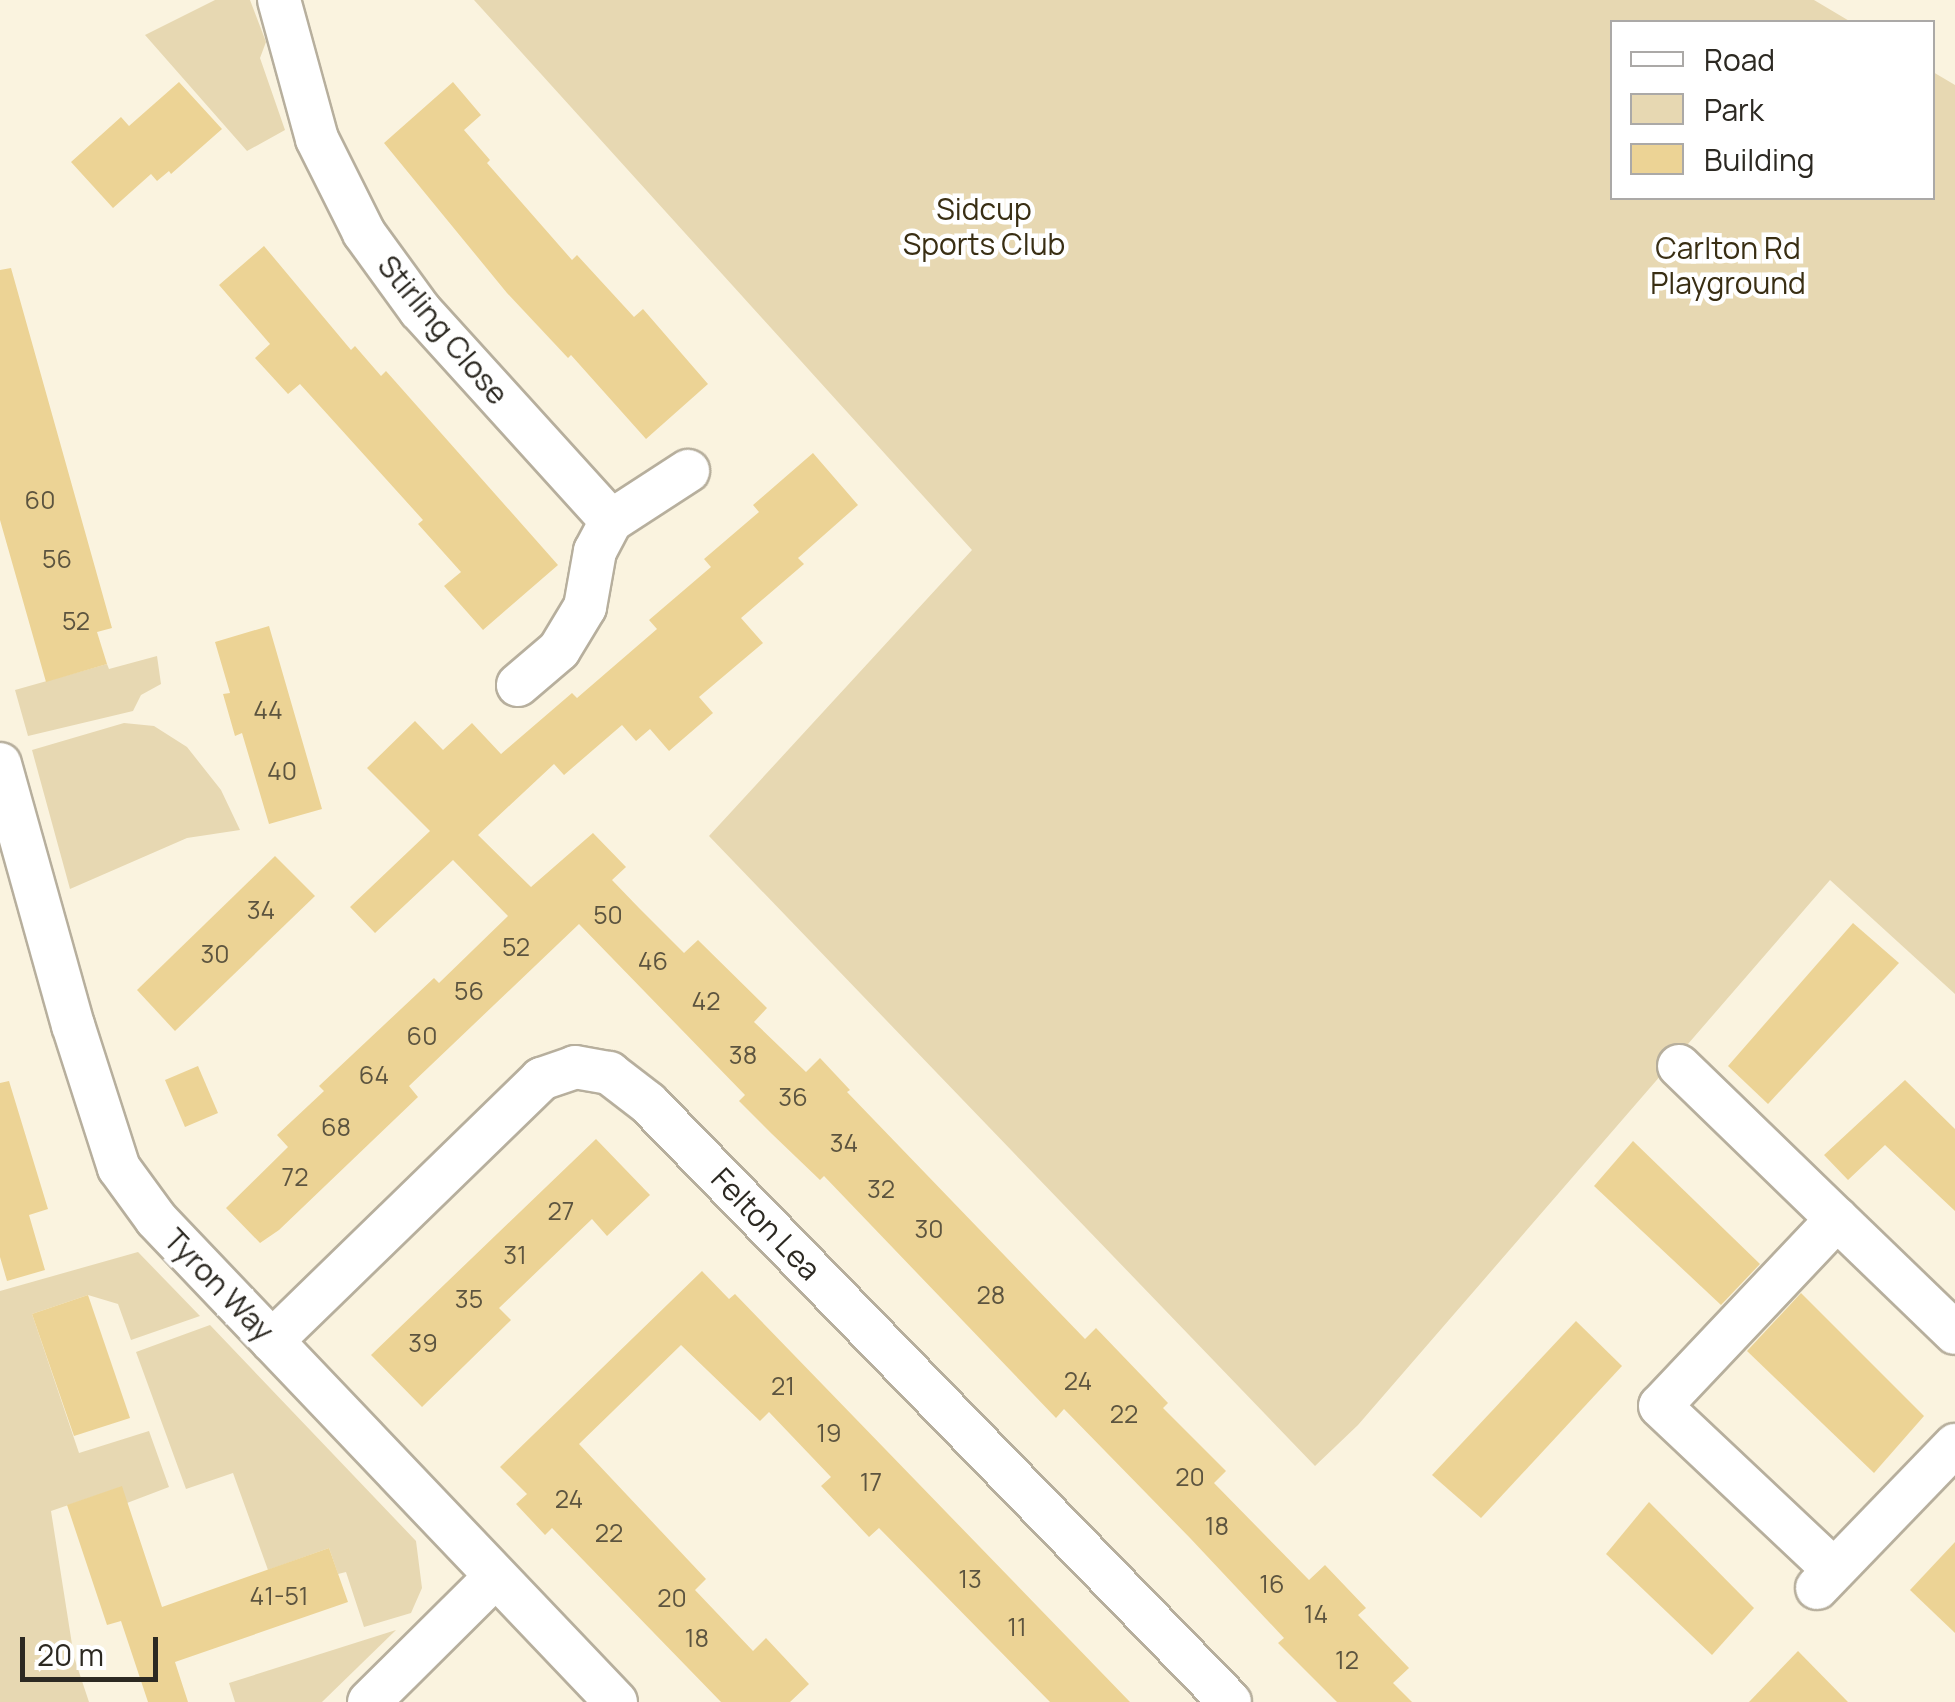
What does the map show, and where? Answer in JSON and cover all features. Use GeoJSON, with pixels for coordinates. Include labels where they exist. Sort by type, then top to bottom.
{"type":"FeatureCollection","features":[{"type":"Feature","properties":{"kind":"street","name":"Stirling Close"},"geometry":{"type":"LineString","coordinates":[[279,0],[317,139],[364,233],[420,310],[611,521]]}},
{"type":"Feature","properties":{"kind":"street"},"geometry":{"type":"LineString","coordinates":[[518,685],[559,650],[585,607],[595,551],[611,521],[688,471]]}},
{"type":"Feature","properties":{"kind":"street","name":"Tyron Way"},"geometry":{"type":"LineString","coordinates":[[0,764],[67,1006],[119,1168],[156,1219],[616,1702]]}},
{"type":"Feature","properties":{"kind":"street","name":"Felton Lea"},"geometry":{"type":"LineString","coordinates":[[272,1341],[541,1079],[574,1066],[608,1073],[648,1102],[1230,1702]]}},
{"type":"Feature","properties":{"kind":"street"},"geometry":{"type":"LineString","coordinates":[[1679,1066],[1955,1333]]}},
{"type":"Feature","properties":{"kind":"street"},"geometry":{"type":"LineString","coordinates":[[1836,1219],[1660,1406],[1824,1580],[1955,1444]]}},
{"type":"Feature","properties":{"kind":"street"},"geometry":{"type":"LineString","coordinates":[[369,1702],[495,1577]]}},
{"type":"Feature","properties":{"kind":"green space"},"geometry":{"type":"Polygon","coordinates":[[[215,0],[250,0],[266,42],[260,58],[285,130],[247,151],[145,35],[215,0]]]}},
{"type":"Feature","properties":{"kind":"green space"},"geometry":{"type":"Polygon","coordinates":[[[474,0],[1814,0],[1848,20],[1610,20],[1610,200],[1935,200],[1935,73],[1955,85],[1955,994],[1830,880],[1358,1425],[1315,1466],[709,836],[972,550],[474,0]]]}},
{"type":"Feature","properties":{"kind":"green space"},"geometry":{"type":"Polygon","coordinates":[[[157,656],[161,684],[141,695],[133,711],[28,736],[15,690],[107,664],[109,669],[157,656]]]}},
{"type":"Feature","properties":{"kind":"green space"},"geometry":{"type":"Polygon","coordinates":[[[124,723],[154,726],[187,747],[221,790],[240,830],[187,838],[70,889],[32,750],[124,723]]]}},
{"type":"Feature","properties":{"kind":"green space"},"geometry":{"type":"Polygon","coordinates":[[[138,1252],[200,1316],[131,1340],[118,1304],[88,1295],[32,1314],[79,1453],[149,1431],[169,1487],[127,1503],[121,1487],[51,1511],[74,1657],[89,1702],[0,1702],[0,1291],[138,1252]]]}},
{"type":"Feature","properties":{"kind":"green space"},"geometry":{"type":"Polygon","coordinates":[[[210,1325],[416,1541],[422,1588],[411,1613],[364,1627],[346,1572],[338,1574],[329,1548],[268,1570],[233,1473],[186,1489],[136,1352],[210,1325]]]}},
{"type":"Feature","properties":{"kind":"green space"},"geometry":{"type":"Polygon","coordinates":[[[396,1630],[322,1702],[235,1702],[229,1683],[396,1630]]]}},
{"type":"Feature","properties":{"kind":"building"},"geometry":{"type":"Polygon","coordinates":[[[179,82],[222,129],[171,174],[169,171],[157,181],[151,174],[113,208],[71,162],[121,117],[129,126],[179,82]]]}},
{"type":"Feature","properties":{"kind":"building"},"geometry":{"type":"Polygon","coordinates":[[[453,82],[481,115],[464,130],[490,160],[487,163],[572,260],[577,255],[634,317],[643,309],[708,384],[646,439],[571,355],[568,358],[507,293],[384,143],[453,82]]]}},
{"type":"Feature","properties":{"kind":"building"},"geometry":{"type":"Polygon","coordinates":[[[264,246],[351,350],[355,346],[381,376],[386,371],[558,565],[483,630],[444,586],[461,572],[418,524],[423,520],[300,384],[288,394],[255,358],[270,344],[219,285],[264,246]]]}},
{"type":"Feature","properties":{"kind":"building"},"geometry":{"type":"Polygon","coordinates":[[[11,268],[112,628],[97,632],[107,664],[46,682],[0,520],[0,270],[11,268]]]}},
{"type":"Feature","properties":{"kind":"building"},"geometry":{"type":"Polygon","coordinates":[[[813,453],[858,505],[798,558],[804,564],[741,618],[763,643],[699,697],[713,713],[669,751],[650,729],[636,741],[622,725],[564,775],[554,764],[478,835],[531,887],[593,833],[626,867],[612,880],[684,953],[698,940],[767,1008],[754,1022],[806,1072],[820,1058],[850,1090],[847,1092],[1085,1339],[1096,1328],[1168,1403],[1163,1408],[1226,1471],[1214,1483],[1309,1580],[1325,1565],[1366,1608],[1358,1615],[1409,1668],[1393,1683],[1412,1702],[1337,1702],[1278,1643],[1284,1638],[1190,1538],[1064,1409],[1056,1418],[824,1176],[820,1180],[739,1101],[745,1095],[579,924],[409,1086],[418,1097],[279,1230],[260,1243],[226,1208],[288,1147],[277,1135],[324,1091],[319,1086],[434,978],[439,983],[508,916],[453,860],[375,933],[350,907],[430,831],[367,768],[415,721],[443,750],[472,723],[501,754],[572,693],[577,698],[657,629],[649,620],[711,567],[704,559],[759,512],[753,505],[813,453]]]}},
{"type":"Feature","properties":{"kind":"building"},"geometry":{"type":"Polygon","coordinates":[[[269,626],[322,809],[269,824],[242,733],[235,736],[223,694],[230,693],[215,642],[269,626]]]}},
{"type":"Feature","properties":{"kind":"building"},"geometry":{"type":"Polygon","coordinates":[[[275,856],[315,896],[175,1031],[137,990],[275,856]]]}},
{"type":"Feature","properties":{"kind":"building"},"geometry":{"type":"Polygon","coordinates":[[[1853,923],[1899,963],[1768,1104],[1728,1066],[1853,923]]]}},
{"type":"Feature","properties":{"kind":"building"},"geometry":{"type":"Polygon","coordinates":[[[198,1066],[218,1113],[185,1127],[165,1080],[198,1066]]]}},
{"type":"Feature","properties":{"kind":"building"},"geometry":{"type":"Polygon","coordinates":[[[1905,1080],[1955,1129],[1955,1211],[1885,1145],[1848,1180],[1824,1155],[1905,1080]]]}},
{"type":"Feature","properties":{"kind":"building"},"geometry":{"type":"Polygon","coordinates":[[[9,1081],[48,1209],[29,1215],[45,1270],[7,1281],[0,1257],[0,1083],[9,1081]]]}},
{"type":"Feature","properties":{"kind":"building"},"geometry":{"type":"Polygon","coordinates":[[[596,1139],[650,1195],[607,1236],[592,1219],[499,1308],[511,1320],[422,1407],[371,1355],[596,1139]]]}},
{"type":"Feature","properties":{"kind":"building"},"geometry":{"type":"Polygon","coordinates":[[[1633,1141],[1760,1264],[1721,1305],[1594,1186],[1633,1141]]]}},
{"type":"Feature","properties":{"kind":"building"},"geometry":{"type":"Polygon","coordinates":[[[702,1271],[729,1299],[735,1294],[1130,1702],[1050,1702],[879,1528],[869,1537],[821,1486],[831,1477],[769,1412],[760,1421],[681,1345],[579,1444],[706,1579],[695,1590],[753,1651],[766,1638],[809,1684],[790,1702],[721,1702],[552,1528],[545,1535],[516,1504],[527,1494],[500,1467],[702,1271]]]}},
{"type":"Feature","properties":{"kind":"building"},"geometry":{"type":"Polygon","coordinates":[[[1801,1293],[1924,1416],[1874,1473],[1747,1351],[1801,1293]]]}},
{"type":"Feature","properties":{"kind":"building"},"geometry":{"type":"Polygon","coordinates":[[[88,1295],[130,1418],[74,1436],[32,1314],[88,1295]]]}},
{"type":"Feature","properties":{"kind":"building"},"geometry":{"type":"Polygon","coordinates":[[[1576,1321],[1622,1366],[1481,1518],[1432,1475],[1576,1321]]]}},
{"type":"Feature","properties":{"kind":"building"},"geometry":{"type":"Polygon","coordinates":[[[122,1486],[162,1607],[329,1548],[348,1602],[175,1662],[188,1702],[148,1702],[121,1621],[107,1625],[67,1505],[122,1486]]]}},
{"type":"Feature","properties":{"kind":"building"},"geometry":{"type":"Polygon","coordinates":[[[1649,1502],[1754,1608],[1712,1655],[1606,1554],[1649,1502]]]}},
{"type":"Feature","properties":{"kind":"building"},"geometry":{"type":"Polygon","coordinates":[[[1955,1542],[1955,1633],[1910,1590],[1955,1542]]]}},
{"type":"Feature","properties":{"kind":"building"},"geometry":{"type":"Polygon","coordinates":[[[1798,1651],[1848,1702],[1749,1702],[1798,1651]]]}},
{"type":"Feature","properties":{"kind":"park label","name":"Sidcup Sports Club"},"geometry":{"type":"Point","coordinates":[984,226]}},
{"type":"Feature","properties":{"kind":"park label","name":"Carlton Rd Playground"},"geometry":{"type":"Point","coordinates":[1728,265]}}]}
